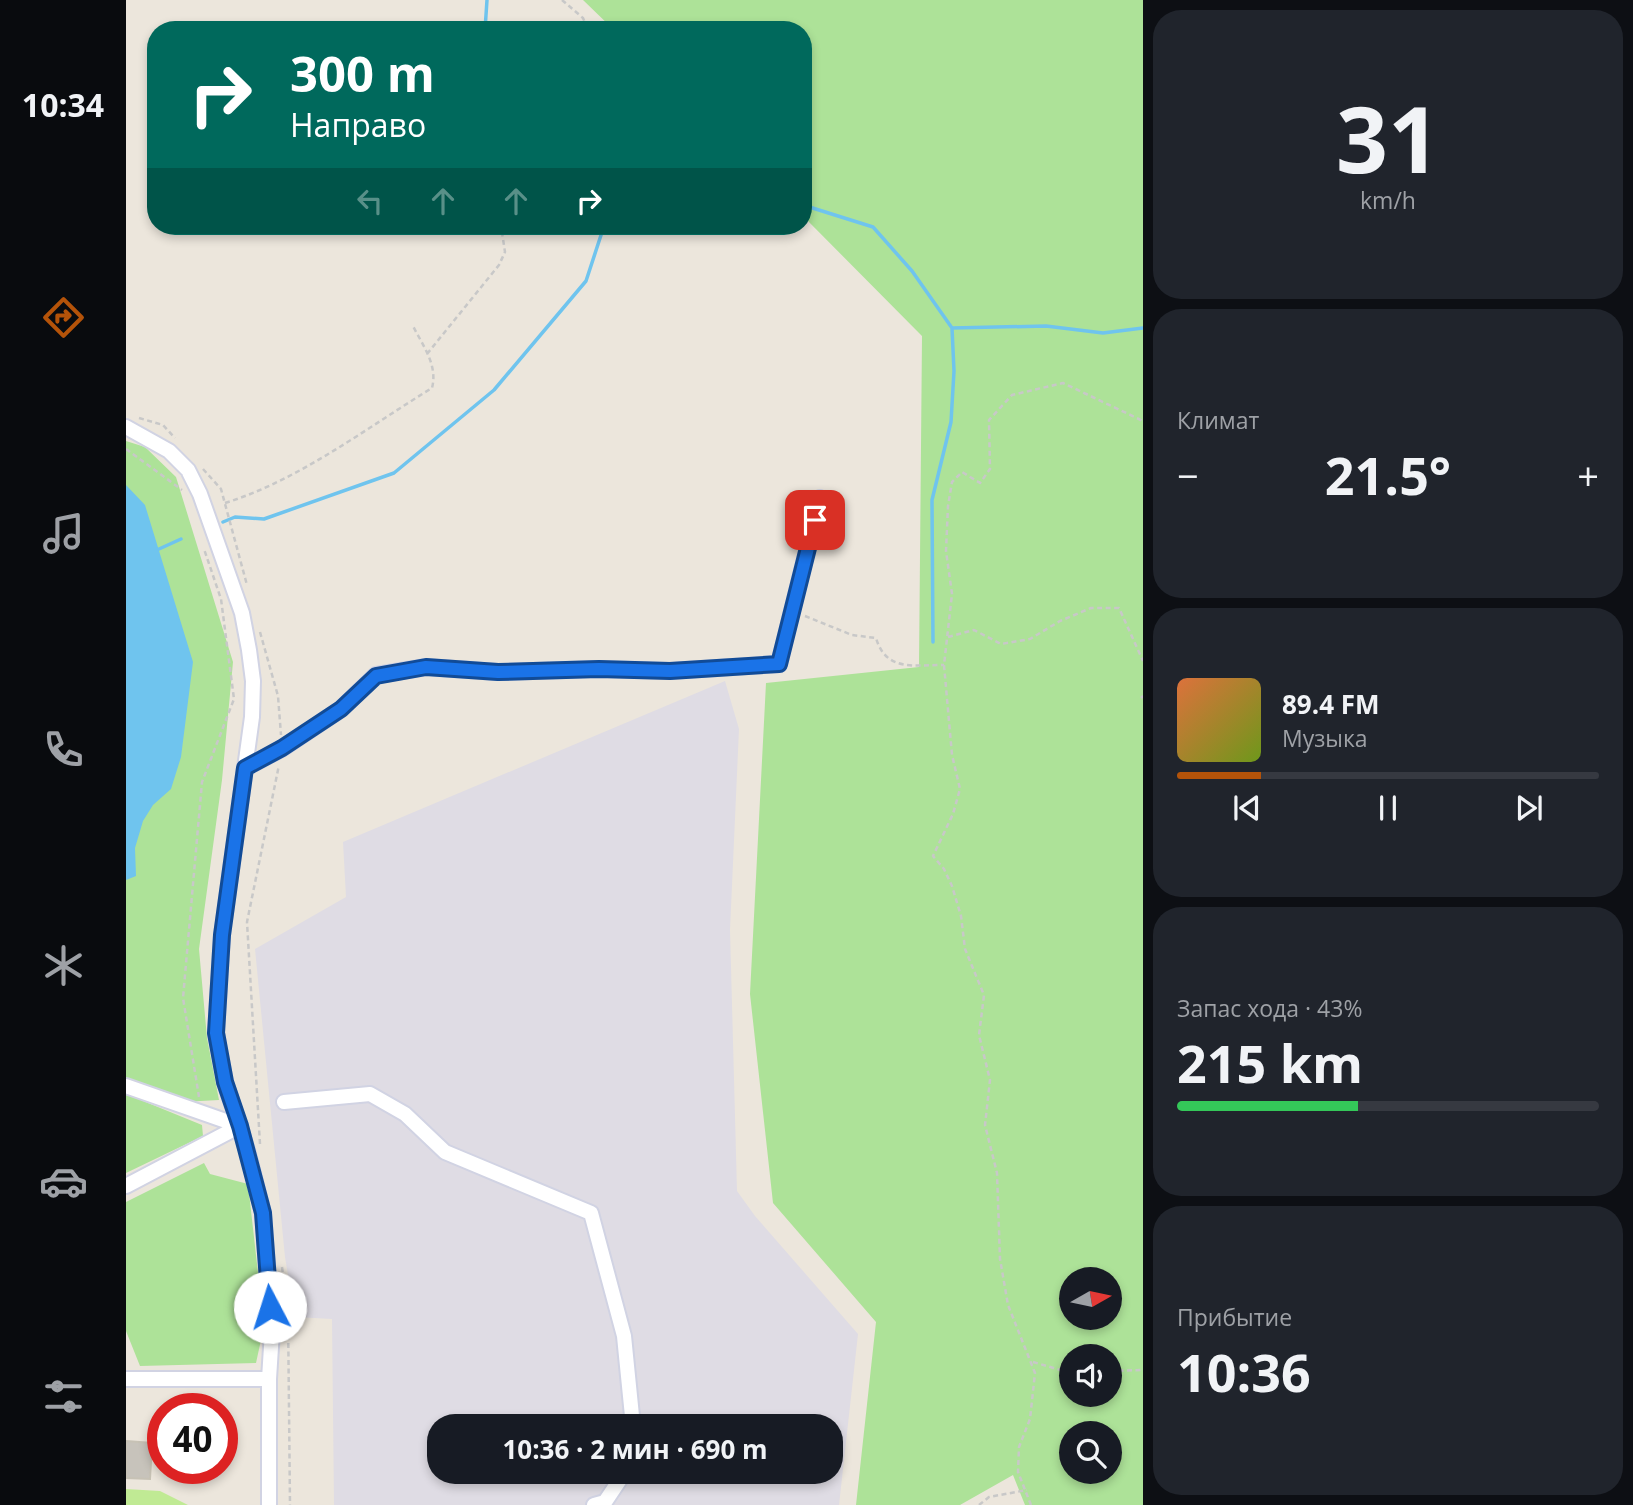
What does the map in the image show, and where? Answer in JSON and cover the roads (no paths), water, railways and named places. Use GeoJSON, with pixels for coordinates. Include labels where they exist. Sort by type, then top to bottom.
{"type":"FeatureCollection","features":[{"type":"Feature","properties":{"kind":"street"},"geometry":{"type":"LineString","coordinates":[[126,427],[169,451],[188,470],[200,494],[242,613],[249,650],[253,681],[252,717],[222,935],[216,1033],[225,1082],[240,1126],[263,1213],[272,1331],[269,1378],[269,1505]]}},
{"type":"Feature","properties":{"kind":"street"},"geometry":{"type":"LineString","coordinates":[[245,768],[282,748],[341,709],[376,676],[426,667],[498,672],[599,669],[670,671],[779,664],[820,498]]}},
{"type":"Feature","properties":{"kind":"street"},"geometry":{"type":"LineString","coordinates":[[126,1087],[240,1126]]}},
{"type":"Feature","properties":{"kind":"street"},"geometry":{"type":"LineString","coordinates":[[284,1102],[312,1097],[370,1094],[405,1114],[445,1152],[591,1213],[624,1336],[632,1414]]}},
{"type":"Feature","properties":{"kind":"street"},"geometry":{"type":"LineString","coordinates":[[126,1186],[240,1126]]}},
{"type":"Feature","properties":{"kind":"street"},"geometry":{"type":"LineString","coordinates":[[126,1379],[269,1378]]}},
{"type":"Feature","properties":{"kind":"street"},"geometry":{"type":"LineString","coordinates":[[594,1505],[605,1502],[617,1484]]}},
{"type":"Feature","properties":{"kind":"water"},"geometry":{"type":"Polygon","coordinates":[[[126,485],[145,505],[193,662],[181,757],[171,789],[153,805],[143,821],[135,848],[136,876],[126,880],[126,485]]]}},
{"type":"Feature","properties":{"kind":"waterway"},"geometry":{"type":"LineString","coordinates":[[486,21],[487,0]]}},
{"type":"Feature","properties":{"kind":"waterway"},"geometry":{"type":"LineString","coordinates":[[812,208],[873,227],[912,271],[952,328],[1046,326],[1103,333],[1143,328]]}},
{"type":"Feature","properties":{"kind":"waterway"},"geometry":{"type":"LineString","coordinates":[[223,522],[235,517],[264,519],[394,473],[494,390],[586,281],[601,235]]}},
{"type":"Feature","properties":{"kind":"waterway"},"geometry":{"type":"LineString","coordinates":[[933,642],[932,500],[951,422],[954,371],[952,328]]}},
{"type":"Feature","properties":{"kind":"waterway"},"geometry":{"type":"LineString","coordinates":[[159,549],[181,539]]}}]}
